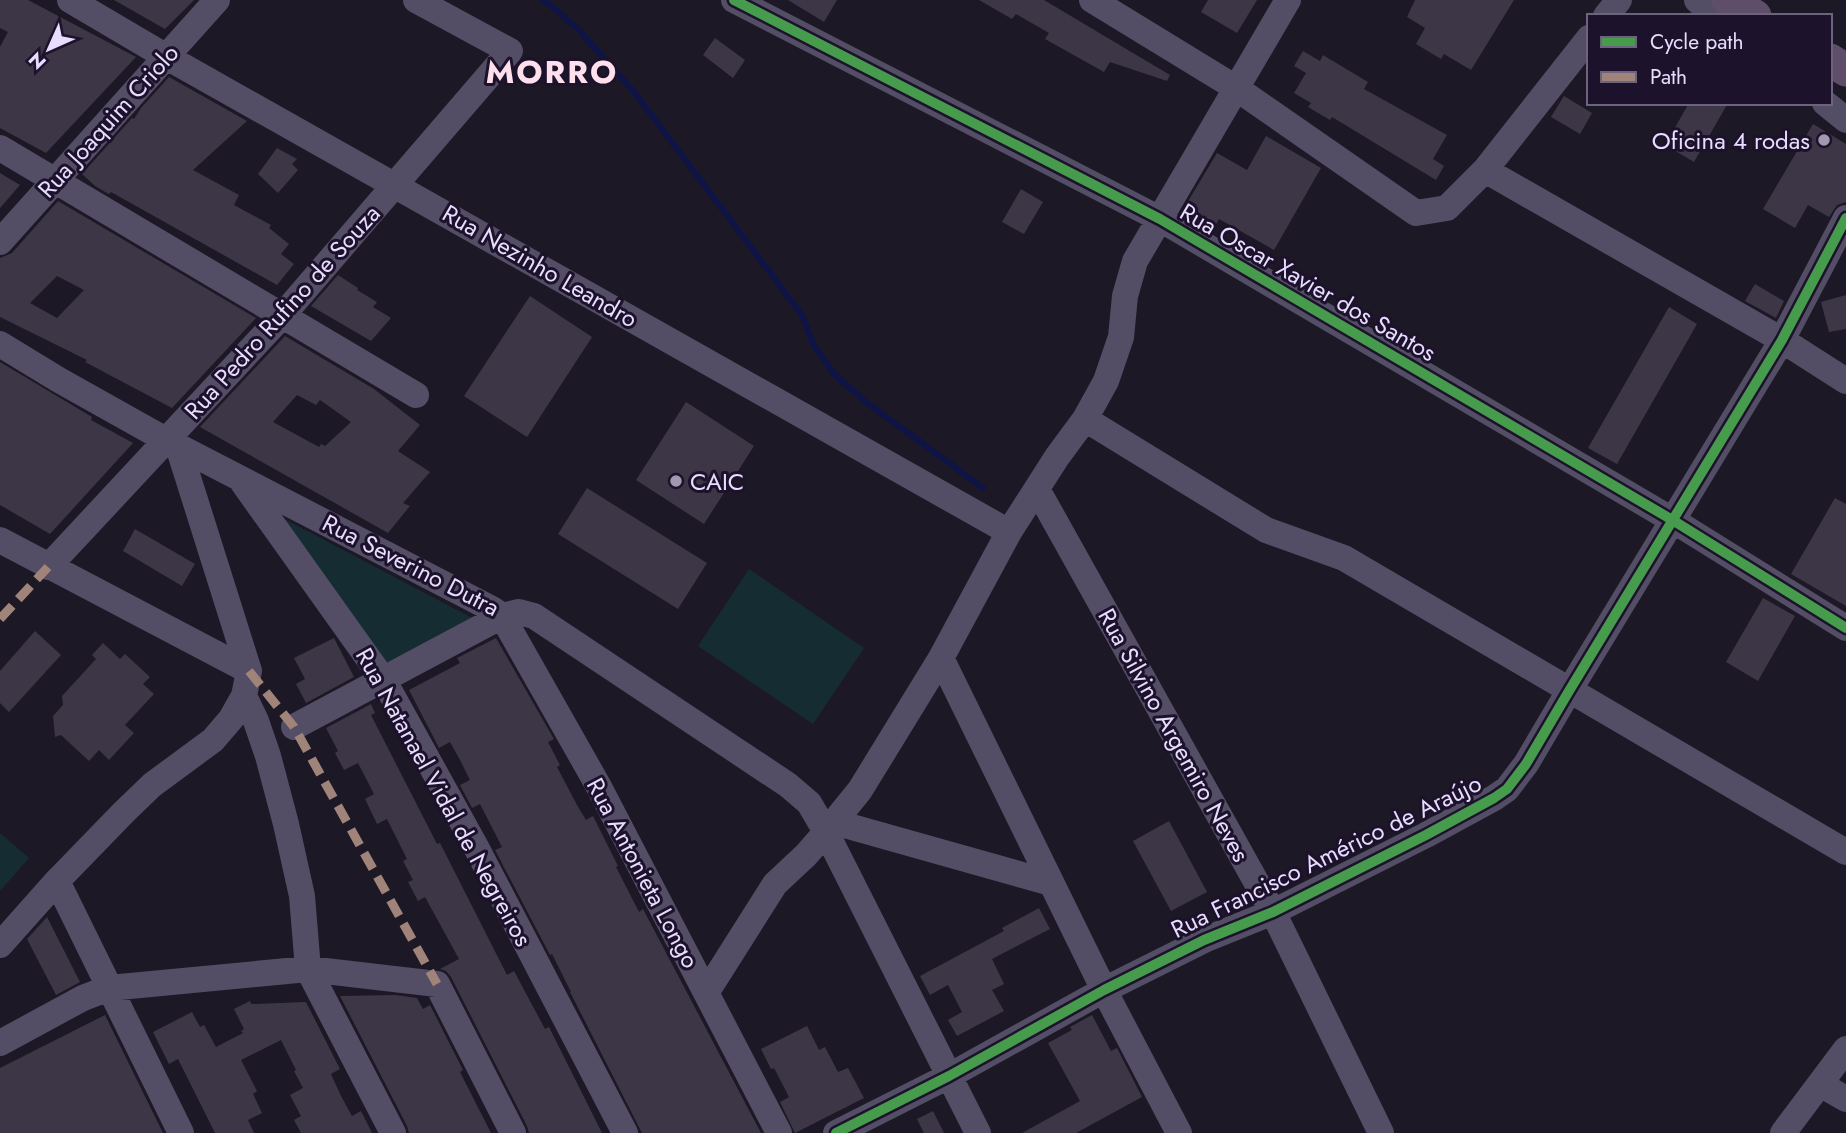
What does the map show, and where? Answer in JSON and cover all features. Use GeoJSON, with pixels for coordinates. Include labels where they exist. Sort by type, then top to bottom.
{"type":"FeatureCollection","features":[{"type":"Feature","properties":{"kind":"street","name":"Rua Nezinho Leandro"},"geometry":{"type":"LineString","coordinates":[[70,0],[1009,532]]}},
{"type":"Feature","properties":{"kind":"street","name":"Rua Joaquim Criolo"},"geometry":{"type":"LineString","coordinates":[[0,242],[216,0]]}},
{"type":"Feature","properties":{"kind":"street","name":"Rua Pedro Rufino de Souza"},"geometry":{"type":"LineString","coordinates":[[48,566],[172,443],[510,51],[416,0]]}},
{"type":"Feature","properties":{"kind":"street","name":"Rua Oscar Xavier dos Santos"},"geometry":{"type":"LineString","coordinates":[[734,0],[1160,219],[1674,521],[1846,628]]}},
{"type":"Feature","properties":{"kind":"street"},"geometry":{"type":"LineString","coordinates":[[1092,0],[1236,88],[1416,213],[1447,208],[1485,170],[1587,41]]}},
{"type":"Feature","properties":{"kind":"street"},"geometry":{"type":"LineString","coordinates":[[706,993],[775,884],[830,827],[860,790],[941,658],[1009,532],[1085,419],[1106,381],[1121,338],[1125,296],[1135,261],[1288,0]]}},
{"type":"Feature","properties":{"kind":"street"},"geometry":{"type":"LineString","coordinates":[[1608,14],[1619,0]]}},
{"type":"Feature","properties":{"kind":"street"},"geometry":{"type":"LineString","coordinates":[[1697,0],[1736,8]]}},
{"type":"Feature","properties":{"kind":"street"},"geometry":{"type":"LineString","coordinates":[[1827,105],[1846,120]]}},
{"type":"Feature","properties":{"kind":"street"},"geometry":{"type":"LineString","coordinates":[[0,148],[416,395]]}},
{"type":"Feature","properties":{"kind":"street"},"geometry":{"type":"LineString","coordinates":[[1485,170],[1782,340],[1846,381]]}},
{"type":"Feature","properties":{"kind":"street","name":"Rua Francisco Américo de Araújo"},"geometry":{"type":"LineString","coordinates":[[836,1133],[949,1076],[1104,990],[1204,940],[1273,912],[1426,835],[1507,789],[1526,764],[1782,340],[1846,218]]}},
{"type":"Feature","properties":{"kind":"street","name":"Rua Severino Dutra"},"geometry":{"type":"LineString","coordinates":[[0,344],[172,443],[238,475],[502,615],[519,612],[534,616],[788,785],[830,827],[978,1133]]}},
{"type":"Feature","properties":{"kind":"street"},"geometry":{"type":"LineString","coordinates":[[1085,419],[1266,530],[1344,558],[1846,852]]}},
{"type":"Feature","properties":{"kind":"street"},"geometry":{"type":"LineString","coordinates":[[172,443],[247,683],[286,824],[302,896],[309,969],[393,1133]]}},
{"type":"Feature","properties":{"kind":"street","name":"Rua Natanael Vidal de Negreiros"},"geometry":{"type":"LineString","coordinates":[[238,475],[383,679],[476,847],[625,1133]]}},
{"type":"Feature","properties":{"kind":"street","name":"Rua Silvino Argemiro Neves"},"geometry":{"type":"LineString","coordinates":[[1037,489],[1273,912],[1381,1133]]}},
{"type":"Feature","properties":{"kind":"street"},"geometry":{"type":"LineString","coordinates":[[0,540],[247,683]]}},
{"type":"Feature","properties":{"kind":"street"},"geometry":{"type":"LineString","coordinates":[[294,727],[502,615]]}},
{"type":"Feature","properties":{"kind":"street","name":"Rua Antonieta Longo"},"geometry":{"type":"LineString","coordinates":[[502,615],[599,787],[779,1133]]}},
{"type":"Feature","properties":{"kind":"street"},"geometry":{"type":"LineString","coordinates":[[941,658],[1104,990],[1179,1133]]}},
{"type":"Feature","properties":{"kind":"street"},"geometry":{"type":"LineString","coordinates":[[0,945],[124,811],[152,785],[213,740],[230,719],[247,683]]}},
{"type":"Feature","properties":{"kind":"street"},"geometry":{"type":"LineString","coordinates":[[830,827],[1051,883]]}},
{"type":"Feature","properties":{"kind":"street"},"geometry":{"type":"LineString","coordinates":[[57,881],[181,1133]]}},
{"type":"Feature","properties":{"kind":"street"},"geometry":{"type":"LineString","coordinates":[[0,1043],[83,998],[109,988],[309,969],[437,984],[513,1133]]}},
{"type":"Feature","properties":{"kind":"street"},"geometry":{"type":"LineString","coordinates":[[1783,1133],[1846,1049]]}},
{"type":"Feature","properties":{"kind":"street"},"geometry":{"type":"LineString","coordinates":[[1820,1084],[1846,1099]]}},
{"type":"Feature","properties":{"kind":"shaded area"},"geometry":{"type":"Polygon","coordinates":[[[275,514],[476,620],[386,671],[275,514]]]}},
{"type":"Feature","properties":{"kind":"shaded area"},"geometry":{"type":"Polygon","coordinates":[[[749,569],[864,648],[813,724],[698,646],[749,569]]]}},
{"type":"Feature","properties":{"kind":"shaded area"},"geometry":{"type":"Polygon","coordinates":[[[0,833],[29,858],[0,891],[0,833]]]}},
{"type":"Feature","properties":{"kind":"building"},"geometry":{"type":"Polygon","coordinates":[[[0,0],[28,0],[136,57],[46,153],[0,128],[0,47],[8,32],[0,28],[0,0]]]}},
{"type":"Feature","properties":{"kind":"building"},"geometry":{"type":"Polygon","coordinates":[[[114,0],[194,0],[165,29],[114,0]]]}},
{"type":"Feature","properties":{"kind":"building"},"geometry":{"type":"Polygon","coordinates":[[[788,0],[837,0],[824,22],[788,0]]]}},
{"type":"Feature","properties":{"kind":"building"},"geometry":{"type":"Polygon","coordinates":[[[979,0],[1044,0],[1170,75],[1167,81],[1110,62],[1104,72],[1045,39],[1049,33],[1016,14],[1012,19],[979,0]]]}},
{"type":"Feature","properties":{"kind":"building"},"geometry":{"type":"Polygon","coordinates":[[[1208,0],[1257,0],[1237,33],[1201,12],[1208,0]]]}},
{"type":"Feature","properties":{"kind":"building"},"geometry":{"type":"Polygon","coordinates":[[[1415,0],[1514,0],[1471,70],[1444,54],[1441,59],[1416,44],[1425,28],[1407,17],[1415,0]]]}},
{"type":"Feature","properties":{"kind":"building"},"geometry":{"type":"Polygon","coordinates":[[[715,38],[745,60],[733,78],[703,55],[715,38]]]}},
{"type":"Feature","properties":{"kind":"building"},"geometry":{"type":"Polygon","coordinates":[[[1303,51],[1320,61],[1323,55],[1368,82],[1364,89],[1447,135],[1433,159],[1444,166],[1436,180],[1332,117],[1330,120],[1308,107],[1311,103],[1294,93],[1306,73],[1294,66],[1303,51]]]}},
{"type":"Feature","properties":{"kind":"building"},"geometry":{"type":"Polygon","coordinates":[[[169,77],[247,121],[193,170],[239,195],[234,205],[271,225],[269,228],[289,244],[281,254],[294,264],[277,285],[111,192],[107,193],[82,174],[169,77]]]}},
{"type":"Feature","properties":{"kind":"building"},"geometry":{"type":"Polygon","coordinates":[[[1564,96],[1592,113],[1580,134],[1551,117],[1564,96]]]}},
{"type":"Feature","properties":{"kind":"building"},"geometry":{"type":"Polygon","coordinates":[[[1688,105],[1727,105],[1694,162],[1665,145],[1688,105]]]}},
{"type":"Feature","properties":{"kind":"building"},"geometry":{"type":"Polygon","coordinates":[[[1813,124],[1846,144],[1846,202],[1837,205],[1829,217],[1808,205],[1795,228],[1763,209],[1813,124]]]}},
{"type":"Feature","properties":{"kind":"building"},"geometry":{"type":"Polygon","coordinates":[[[1266,136],[1321,168],[1274,250],[1219,219],[1212,231],[1181,213],[1217,153],[1247,170],[1266,136]]]}},
{"type":"Feature","properties":{"kind":"building"},"geometry":{"type":"Polygon","coordinates":[[[277,148],[297,159],[292,164],[298,170],[278,193],[258,174],[277,148]]]}},
{"type":"Feature","properties":{"kind":"building"},"geometry":{"type":"Polygon","coordinates":[[[0,173],[20,185],[0,208],[0,173]]]}},
{"type":"Feature","properties":{"kind":"building"},"geometry":{"type":"Polygon","coordinates":[[[1021,189],[1043,202],[1024,234],[1002,222],[1021,189]]]}},
{"type":"Feature","properties":{"kind":"building"},"geometry":{"type":"Polygon","coordinates":[[[58,201],[256,318],[172,408],[85,362],[87,360],[0,317],[0,258],[12,253],[58,201]],[[57,276],[30,303],[57,318],[84,290],[57,276]]]}},
{"type":"Feature","properties":{"kind":"building"},"geometry":{"type":"Polygon","coordinates":[[[338,275],[377,302],[373,307],[391,318],[371,341],[311,306],[338,275]]]}},
{"type":"Feature","properties":{"kind":"building"},"geometry":{"type":"Polygon","coordinates":[[[1755,284],[1784,301],[1776,318],[1745,301],[1755,284]]]}},
{"type":"Feature","properties":{"kind":"building"},"geometry":{"type":"Polygon","coordinates":[[[1846,295],[1846,329],[1829,332],[1821,302],[1846,295]]]}},
{"type":"Feature","properties":{"kind":"building"},"geometry":{"type":"Polygon","coordinates":[[[530,296],[592,337],[527,437],[464,396],[530,296]]]}},
{"type":"Feature","properties":{"kind":"building"},"geometry":{"type":"Polygon","coordinates":[[[1669,307],[1697,324],[1617,464],[1588,448],[1669,307]]]}},
{"type":"Feature","properties":{"kind":"building"},"geometry":{"type":"Polygon","coordinates":[[[285,336],[374,389],[420,425],[398,451],[430,472],[403,503],[410,506],[388,533],[200,427],[285,336]],[[297,395],[273,422],[319,447],[321,444],[325,446],[351,422],[320,400],[316,405],[297,395]]]}},
{"type":"Feature","properties":{"kind":"building"},"geometry":{"type":"Polygon","coordinates":[[[0,362],[92,417],[91,420],[133,443],[50,534],[0,505],[0,362]]]}},
{"type":"Feature","properties":{"kind":"building"},"geometry":{"type":"Polygon","coordinates":[[[686,402],[754,446],[704,524],[636,480],[686,402]]]}},
{"type":"Feature","properties":{"kind":"building"},"geometry":{"type":"Polygon","coordinates":[[[587,488],[707,563],[678,609],[558,534],[587,488]]]}},
{"type":"Feature","properties":{"kind":"building"},"geometry":{"type":"Polygon","coordinates":[[[1835,498],[1846,504],[1846,606],[1791,574],[1835,498]]]}},
{"type":"Feature","properties":{"kind":"building"},"geometry":{"type":"Polygon","coordinates":[[[135,529],[195,564],[182,586],[123,551],[135,529]]]}},
{"type":"Feature","properties":{"kind":"building"},"geometry":{"type":"Polygon","coordinates":[[[1763,598],[1795,616],[1758,681],[1726,662],[1763,598]]]}},
{"type":"Feature","properties":{"kind":"building"},"geometry":{"type":"Polygon","coordinates":[[[35,631],[61,655],[9,712],[0,703],[0,671],[35,631]]]}},
{"type":"Feature","properties":{"kind":"building"},"geometry":{"type":"Polygon","coordinates":[[[334,638],[354,677],[306,703],[296,684],[305,679],[294,658],[334,638]]]}},
{"type":"Feature","properties":{"kind":"building"},"geometry":{"type":"Polygon","coordinates":[[[496,638],[554,739],[548,742],[560,765],[557,767],[577,805],[586,820],[593,816],[639,912],[643,909],[761,1133],[642,1133],[552,954],[550,955],[495,850],[502,847],[480,804],[472,808],[460,785],[470,780],[460,760],[450,742],[439,748],[409,690],[460,663],[457,658],[496,638]]]}},
{"type":"Feature","properties":{"kind":"building"},"geometry":{"type":"Polygon","coordinates":[[[103,643],[120,659],[125,654],[150,677],[143,684],[154,694],[125,725],[134,733],[109,760],[99,750],[89,761],[61,735],[55,737],[53,716],[63,705],[62,696],[96,659],[92,655],[103,643]]]}},
{"type":"Feature","properties":{"kind":"building"},"geometry":{"type":"Polygon","coordinates":[[[371,704],[375,713],[371,715],[507,975],[514,971],[545,1029],[549,1027],[602,1133],[529,1133],[451,977],[440,969],[459,959],[425,897],[418,901],[408,882],[413,880],[403,861],[407,859],[387,819],[377,824],[365,799],[374,794],[358,763],[344,770],[326,728],[371,704]]]}},
{"type":"Feature","properties":{"kind":"building"},"geometry":{"type":"Polygon","coordinates":[[[1169,821],[1207,892],[1171,911],[1133,841],[1169,821]]]}},
{"type":"Feature","properties":{"kind":"building"},"geometry":{"type":"Polygon","coordinates":[[[1039,908],[1050,929],[992,959],[1004,984],[992,990],[1004,1011],[957,1036],[948,1020],[962,1012],[948,985],[930,995],[920,976],[1004,931],[1002,928],[1039,908]]]}},
{"type":"Feature","properties":{"kind":"building"},"geometry":{"type":"Polygon","coordinates":[[[47,917],[80,982],[56,995],[27,939],[47,917]]]}},
{"type":"Feature","properties":{"kind":"building"},"geometry":{"type":"Polygon","coordinates":[[[395,995],[417,998],[423,1009],[430,1005],[491,1133],[409,1133],[340,996],[395,995]]]}},
{"type":"Feature","properties":{"kind":"building"},"geometry":{"type":"Polygon","coordinates":[[[250,1001],[251,1004],[306,1002],[340,1069],[331,1074],[341,1096],[352,1116],[361,1111],[372,1133],[301,1133],[294,1120],[301,1116],[290,1095],[303,1088],[281,1040],[241,1060],[257,1091],[253,1094],[262,1113],[248,1120],[254,1133],[215,1133],[178,1059],[169,1064],[153,1032],[192,1012],[200,1027],[204,1025],[216,1047],[243,1033],[241,1031],[244,1029],[234,1009],[250,1001]]]}},
{"type":"Feature","properties":{"kind":"building"},"geometry":{"type":"Polygon","coordinates":[[[105,1015],[163,1133],[0,1133],[0,1068],[105,1015]]]}},
{"type":"Feature","properties":{"kind":"building"},"geometry":{"type":"Polygon","coordinates":[[[1092,1015],[1111,1051],[1117,1048],[1142,1097],[1076,1133],[1022,1133],[1080,1101],[1048,1043],[1092,1015]]]}},
{"type":"Feature","properties":{"kind":"building"},"geometry":{"type":"Polygon","coordinates":[[[807,1026],[819,1050],[825,1047],[838,1072],[848,1068],[864,1098],[795,1133],[780,1102],[789,1097],[761,1049],[807,1026]]]}},
{"type":"Feature","properties":{"kind":"building"},"geometry":{"type":"Polygon","coordinates":[[[933,1111],[944,1133],[924,1133],[917,1119],[933,1111]]]}},
{"type":"Feature","properties":{"kind":"waterway"},"geometry":{"type":"LineString","coordinates":[[542,0],[579,30],[635,93],[802,315],[814,346],[836,376],[866,402],[983,488]]}},
{"type":"Feature","properties":{"kind":"marked path"},"geometry":{"type":"LineString","coordinates":[[0,619],[48,567]]}},
{"type":"Feature","properties":{"kind":"marked path"},"geometry":{"type":"LineString","coordinates":[[249,671],[294,727],[437,984]]}},
{"type":"Feature","properties":{"kind":"cycle path"},"geometry":{"type":"LineString","coordinates":[[734,0],[1160,219],[1674,521],[1846,628]]}},
{"type":"Feature","properties":{"kind":"cycle path"},"geometry":{"type":"LineString","coordinates":[[836,1133],[949,1076],[1104,990],[1204,940],[1273,912],[1426,835],[1507,789],[1526,764],[1782,340],[1846,218]]}},
{"type":"Feature","properties":{"kind":"place","name":"Oficina 4 rodas"},"geometry":{"type":"Point","coordinates":[1824,140]}},
{"type":"Feature","properties":{"kind":"place","name":"CAIC"},"geometry":{"type":"Point","coordinates":[676,481]}},
{"type":"Feature","properties":{"kind":"district","name":"MORRO"},"geometry":{"type":"Point","coordinates":[552,72]}}]}
